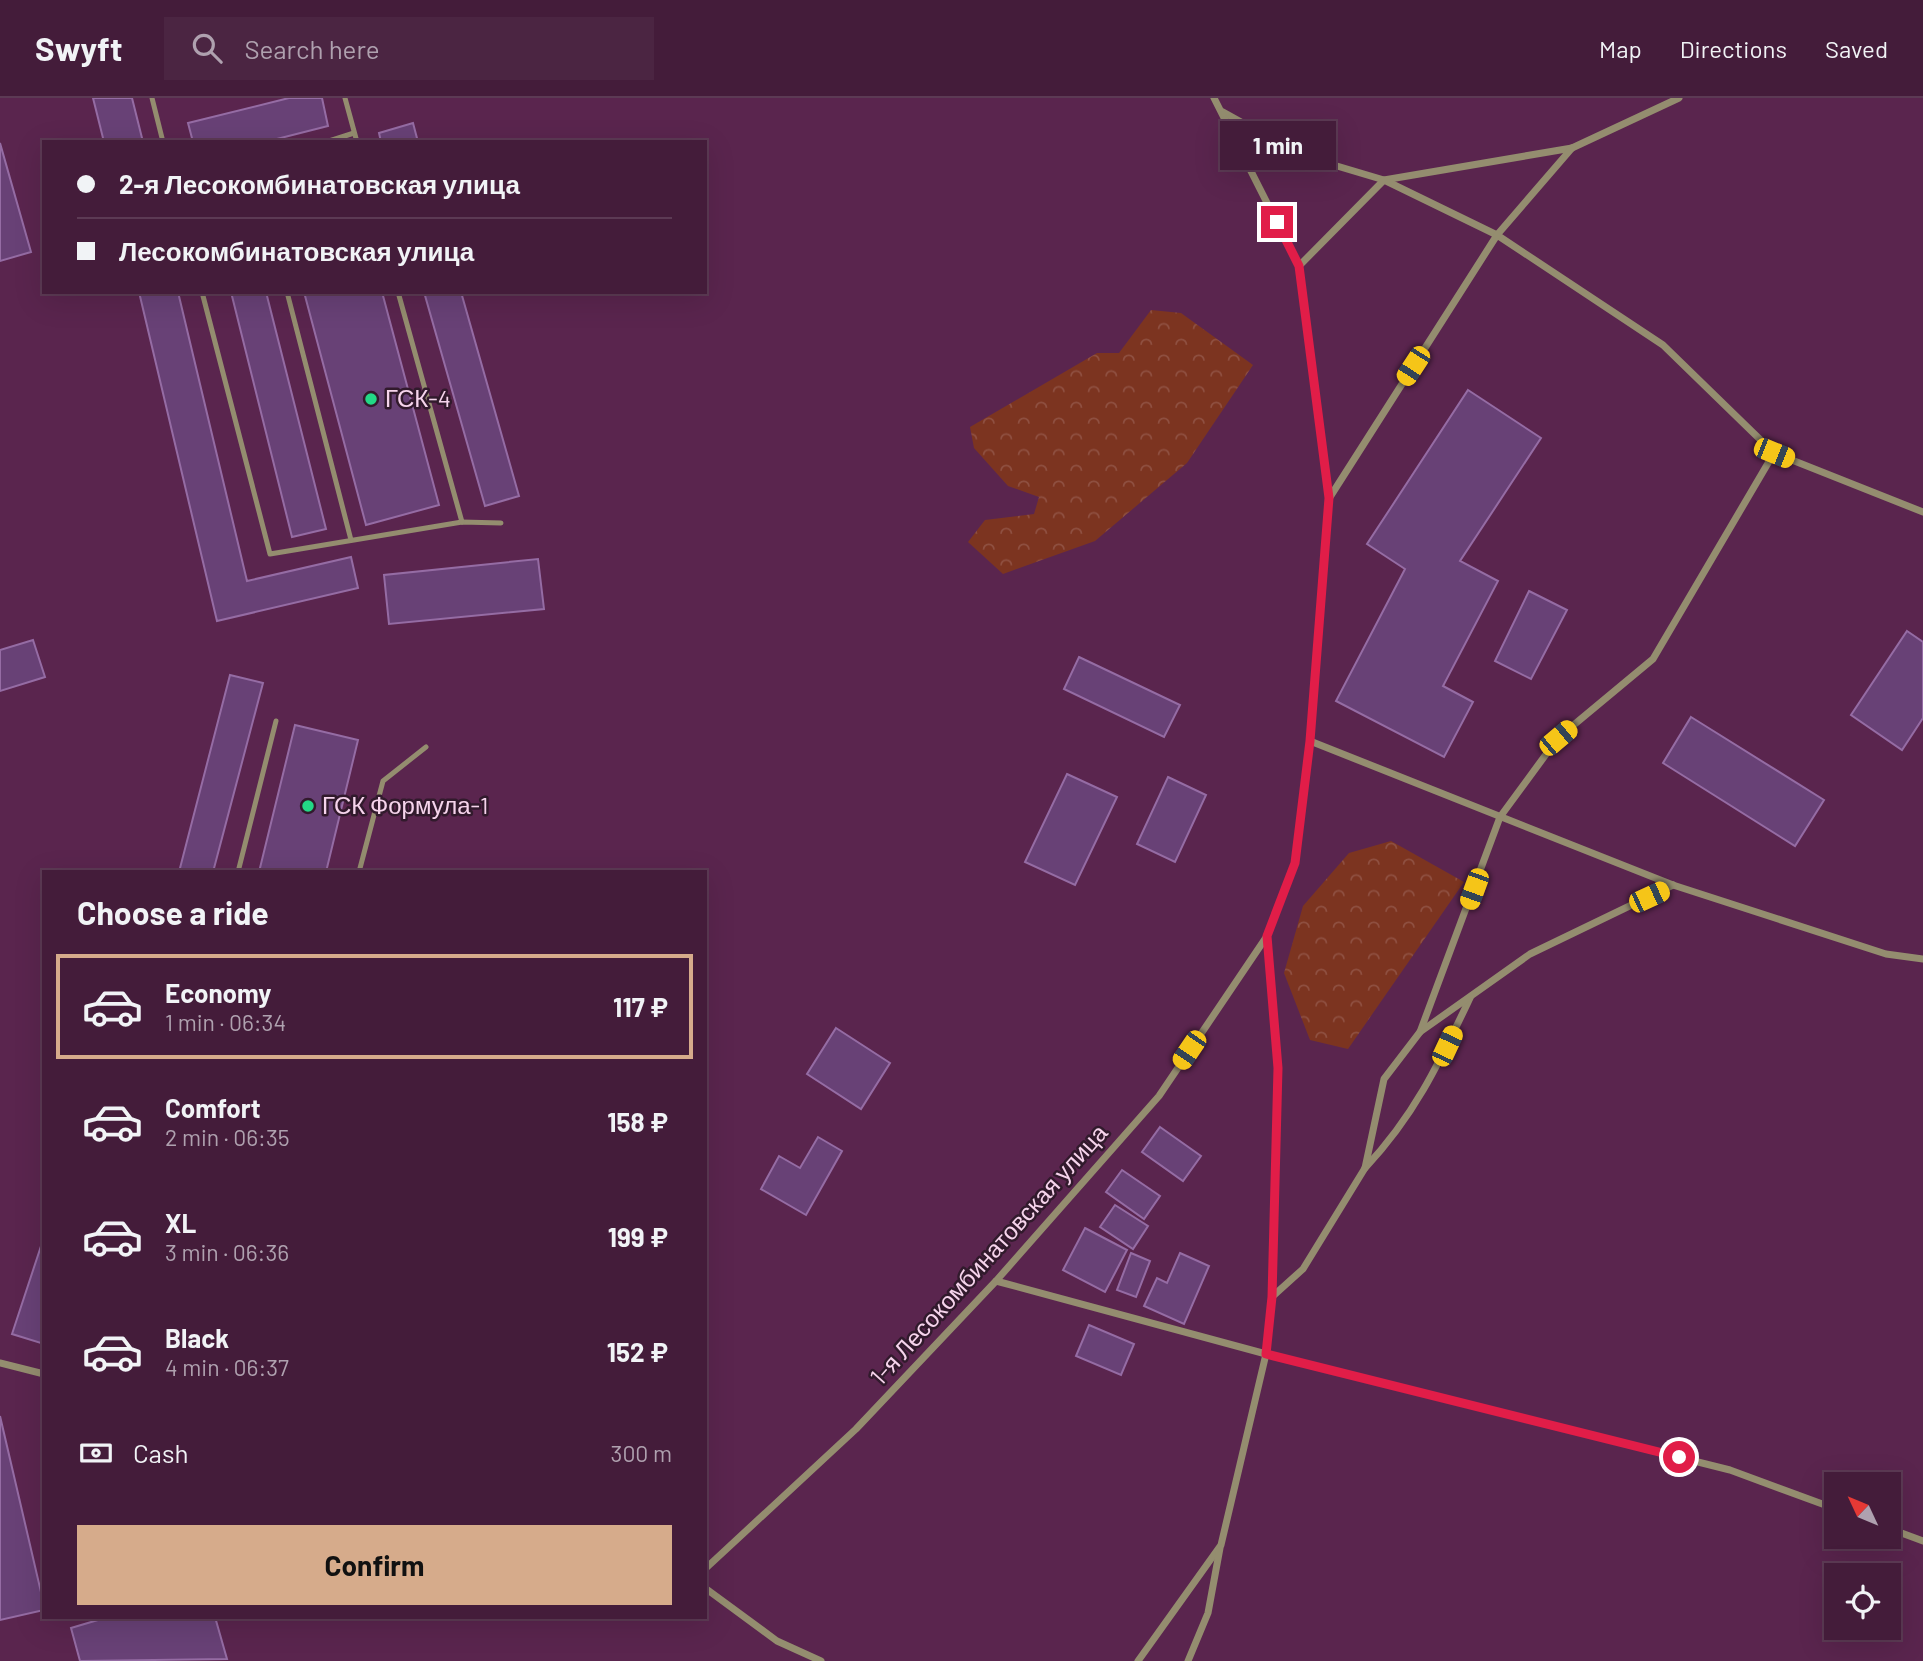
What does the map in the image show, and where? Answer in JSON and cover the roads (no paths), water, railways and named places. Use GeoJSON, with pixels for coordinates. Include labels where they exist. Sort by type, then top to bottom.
{"type":"FeatureCollection","features":[{"type":"Feature","properties":{"kind":"street"},"geometry":{"type":"LineString","coordinates":[[1188,1661],[1208,1613],[1221,1545],[1266,1354],[1272,1297],[1278,1068],[1267,936],[1295,863],[1310,741],[1329,498],[1299,266],[1214,98]]}},
{"type":"Feature","properties":{"kind":"street"},"geometry":{"type":"LineString","coordinates":[[1299,266],[1384,180],[1572,148],[1679,98]]}},
{"type":"Feature","properties":{"kind":"street"},"geometry":{"type":"LineString","coordinates":[[1222,112],[1300,155],[1384,180],[1497,235],[1663,345],[1774,453],[1923,512]]}},
{"type":"Feature","properties":{"kind":"street"},"geometry":{"type":"LineString","coordinates":[[1329,498],[1497,235],[1572,148]]}},
{"type":"Feature","properties":{"kind":"street"},"geometry":{"type":"LineString","coordinates":[[1365,1168],[1384,1079],[1420,1032],[1500,817],[1558,738],[1653,659],[1774,453]]}},
{"type":"Feature","properties":{"kind":"street"},"geometry":{"type":"LineString","coordinates":[[1310,741],[1673,886],[1886,954],[1923,959]]}},
{"type":"Feature","properties":{"kind":"street"},"geometry":{"type":"LineString","coordinates":[[1420,1032],[1530,954],[1673,886]]}},
{"type":"Feature","properties":{"kind":"street","name":"1-я Лесокомбинатовская улица"},"geometry":{"type":"LineString","coordinates":[[707,1567],[856,1429],[996,1281],[1159,1096],[1267,936]]}},
{"type":"Feature","properties":{"kind":"street"},"geometry":{"type":"LineString","coordinates":[[1272,1297],[1303,1269],[1365,1168],[1397,1134],[1423,1092],[1470,997]]}},
{"type":"Feature","properties":{"kind":"street"},"geometry":{"type":"LineString","coordinates":[[996,1281],[1266,1354],[1730,1470],[1824,1505]]}},
{"type":"Feature","properties":{"kind":"street"},"geometry":{"type":"LineString","coordinates":[[0,1363],[42,1374]]}},
{"type":"Feature","properties":{"kind":"street"},"geometry":{"type":"LineString","coordinates":[[1901,1533],[1923,1541]]}},
{"type":"Feature","properties":{"kind":"street"},"geometry":{"type":"LineString","coordinates":[[1138,1661],[1221,1545]]}},
{"type":"Feature","properties":{"kind":"street"},"geometry":{"type":"LineString","coordinates":[[707,1589],[776,1641],[821,1661]]}},
{"type":"Feature","properties":{"kind":"lane"},"geometry":{"type":"LineString","coordinates":[[152,98],[162,140]]}},
{"type":"Feature","properties":{"kind":"lane"},"geometry":{"type":"LineString","coordinates":[[345,98],[356,140]]}},
{"type":"Feature","properties":{"kind":"lane"},"geometry":{"type":"LineString","coordinates":[[333,140],[354,134]]}},
{"type":"Feature","properties":{"kind":"lane"},"geometry":{"type":"LineString","coordinates":[[203,294],[270,554],[462,522],[502,523]]}},
{"type":"Feature","properties":{"kind":"lane"},"geometry":{"type":"LineString","coordinates":[[288,294],[351,540]]}},
{"type":"Feature","properties":{"kind":"lane"},"geometry":{"type":"LineString","coordinates":[[399,294],[462,522]]}},
{"type":"Feature","properties":{"kind":"lane"},"geometry":{"type":"LineString","coordinates":[[238,870],[276,720]]}},
{"type":"Feature","properties":{"kind":"lane"},"geometry":{"type":"LineString","coordinates":[[360,870],[383,781],[426,747]]}},
{"type":"Feature","properties":{"kind":"place","name":"ГСК-4"},"geometry":{"type":"Point","coordinates":[371,399]}},
{"type":"Feature","properties":{"kind":"place","name":"ГСК Формула-1"},"geometry":{"type":"Point","coordinates":[308,806]}}]}
